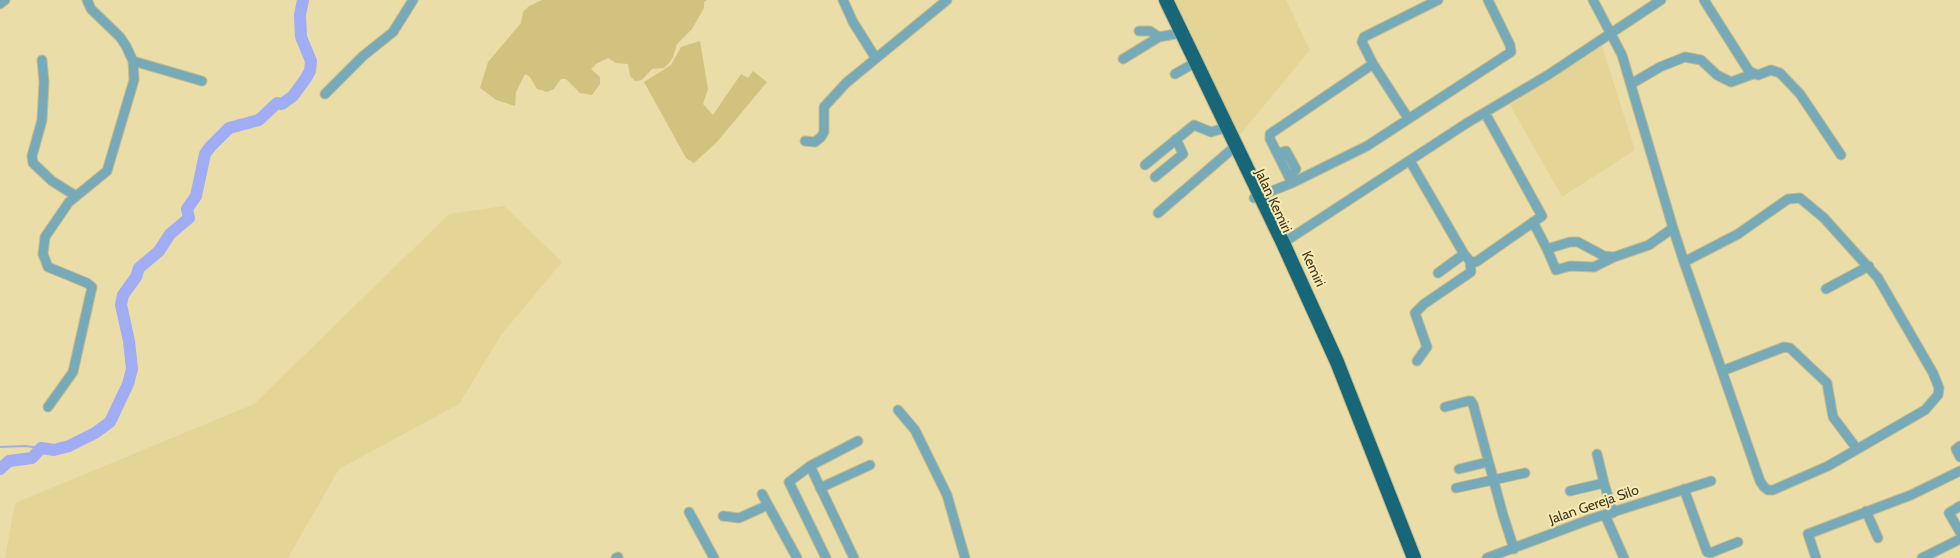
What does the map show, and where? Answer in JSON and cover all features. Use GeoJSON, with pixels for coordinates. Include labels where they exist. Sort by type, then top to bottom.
{"type":"FeatureCollection","features":[{"type":"Feature","properties":{"kind":"highway","name":"Jalan Kemiri"},"geometry":{"type":"LineString","coordinates":[[1159,0],[1231,150],[1257,197],[1334,371],[1406,558]]}},
{"type":"Feature","properties":{"kind":"highway","name":"Kemiri"},"geometry":{"type":"LineString","coordinates":[[1166,0],[1257,197],[1283,243],[1337,362],[1414,558]]}},
{"type":"Feature","properties":{"kind":"street"},"geometry":{"type":"LineString","coordinates":[[0,4],[5,0]]}},
{"type":"Feature","properties":{"kind":"street"},"geometry":{"type":"LineString","coordinates":[[48,407],[73,372],[91,292],[90,285],[48,267],[44,259],[43,246],[48,232],[76,196],[107,171],[132,91],[133,60],[120,36],[99,18],[87,0]]}},
{"type":"Feature","properties":{"kind":"street"},"geometry":{"type":"LineString","coordinates":[[325,94],[368,52],[393,32],[413,0]]}},
{"type":"Feature","properties":{"kind":"street"},"geometry":{"type":"LineString","coordinates":[[843,0],[853,22],[875,57]]}},
{"type":"Feature","properties":{"kind":"street"},"geometry":{"type":"LineString","coordinates":[[805,141],[815,142],[824,132],[825,105],[875,57],[947,0]]}},
{"type":"Feature","properties":{"kind":"street"},"geometry":{"type":"LineString","coordinates":[[1408,118],[1362,45],[1364,37],[1438,0]]}},
{"type":"Feature","properties":{"kind":"street"},"geometry":{"type":"LineString","coordinates":[[1257,197],[1367,146],[1511,52],[1510,45],[1488,0]]}},
{"type":"Feature","properties":{"kind":"street"},"geometry":{"type":"LineString","coordinates":[[1593,0],[1622,55],[1686,269],[1760,480],[1768,490],[1804,477],[1857,449],[1924,410],[1938,395],[1939,388],[1924,356],[1878,278],[1804,201],[1788,199],[1686,269]]}},
{"type":"Feature","properties":{"kind":"street"},"geometry":{"type":"LineString","coordinates":[[1283,243],[1485,113],[1548,75],[1662,0]]}},
{"type":"Feature","properties":{"kind":"street"},"geometry":{"type":"LineString","coordinates":[[1704,0],[1744,66],[1753,74]]}},
{"type":"Feature","properties":{"kind":"street"},"geometry":{"type":"LineString","coordinates":[[1139,31],[1147,30],[1160,37]]}},
{"type":"Feature","properties":{"kind":"street"},"geometry":{"type":"LineString","coordinates":[[1123,60],[1160,37],[1176,34]]}},
{"type":"Feature","properties":{"kind":"street"},"geometry":{"type":"LineString","coordinates":[[1631,84],[1660,67],[1685,57],[1701,60],[1717,76],[1731,82],[1771,70],[1780,73],[1800,94],[1841,155]]}},
{"type":"Feature","properties":{"kind":"street"},"geometry":{"type":"LineString","coordinates":[[42,60],[44,82],[42,120],[32,156],[33,163],[52,180],[76,196]]}},
{"type":"Feature","properties":{"kind":"street"},"geometry":{"type":"LineString","coordinates":[[133,60],[202,81]]}},
{"type":"Feature","properties":{"kind":"street"},"geometry":{"type":"LineString","coordinates":[[1291,181],[1270,139],[1270,134],[1274,129],[1373,64]]}},
{"type":"Feature","properties":{"kind":"street"},"geometry":{"type":"LineString","coordinates":[[1175,74],[1191,65]]}},
{"type":"Feature","properties":{"kind":"street"},"geometry":{"type":"LineString","coordinates":[[1438,273],[1466,258],[1476,262],[1542,216],[1485,113]]}},
{"type":"Feature","properties":{"kind":"street"},"geometry":{"type":"LineString","coordinates":[[1145,165],[1176,138],[1194,126],[1211,132],[1221,129]]}},
{"type":"Feature","properties":{"kind":"street"},"geometry":{"type":"LineString","coordinates":[[1156,177],[1183,154],[1176,138]]}},
{"type":"Feature","properties":{"kind":"street"},"geometry":{"type":"LineString","coordinates":[[1158,213],[1231,150]]}},
{"type":"Feature","properties":{"kind":"street"},"geometry":{"type":"LineString","coordinates":[[1410,161],[1466,258],[1471,272],[1428,301],[1415,313],[1427,347],[1417,360]]}},
{"type":"Feature","properties":{"kind":"street"},"geometry":{"type":"LineString","coordinates":[[1534,222],[1556,270],[1570,266],[1594,266],[1649,245],[1673,228]]}},
{"type":"Feature","properties":{"kind":"street"},"geometry":{"type":"LineString","coordinates":[[1547,249],[1570,242],[1578,242],[1604,256],[1614,257]]}},
{"type":"Feature","properties":{"kind":"street"},"geometry":{"type":"LineString","coordinates":[[1826,289],[1868,266]]}},
{"type":"Feature","properties":{"kind":"street"},"geometry":{"type":"LineString","coordinates":[[1722,371],[1784,347],[1790,348],[1827,383],[1833,417],[1857,449]]}},
{"type":"Feature","properties":{"kind":"street"},"geometry":{"type":"LineString","coordinates":[[1445,407],[1471,401],[1514,549]]}},
{"type":"Feature","properties":{"kind":"street"},"geometry":{"type":"LineString","coordinates":[[898,410],[915,430],[947,495],[965,558]]}},
{"type":"Feature","properties":{"kind":"street"},"geometry":{"type":"LineString","coordinates":[[826,558],[789,484],[790,479],[810,466],[858,441]]}},
{"type":"Feature","properties":{"kind":"street"},"geometry":{"type":"LineString","coordinates":[[1960,446],[1956,449],[1960,457]]}},
{"type":"Feature","properties":{"kind":"street"},"geometry":{"type":"LineString","coordinates":[[1597,454],[1609,514],[1624,558]]}},
{"type":"Feature","properties":{"kind":"street"},"geometry":{"type":"LineString","coordinates":[[1459,469],[1488,462]]}},
{"type":"Feature","properties":{"kind":"street"},"geometry":{"type":"LineString","coordinates":[[820,488],[870,465]]}},
{"type":"Feature","properties":{"kind":"street"},"geometry":{"type":"LineString","coordinates":[[810,466],[854,558]]}},
{"type":"Feature","properties":{"kind":"street"},"geometry":{"type":"LineString","coordinates":[[1816,558],[1808,534],[1911,495],[1960,471]]}},
{"type":"Feature","properties":{"kind":"street"},"geometry":{"type":"LineString","coordinates":[[1456,488],[1525,472]]}},
{"type":"Feature","properties":{"kind":"street","name":"Jalan Gereja Silo"},"geometry":{"type":"LineString","coordinates":[[1487,558],[1514,549],[1531,540],[1711,481]]}},
{"type":"Feature","properties":{"kind":"street"},"geometry":{"type":"LineString","coordinates":[[1570,491],[1604,483]]}},
{"type":"Feature","properties":{"kind":"street"},"geometry":{"type":"LineString","coordinates":[[1684,489],[1707,552],[1710,554],[1738,542]]}},
{"type":"Feature","properties":{"kind":"street"},"geometry":{"type":"LineString","coordinates":[[762,494],[797,558]]}},
{"type":"Feature","properties":{"kind":"street"},"geometry":{"type":"LineString","coordinates":[[724,516],[739,518],[768,505]]}},
{"type":"Feature","properties":{"kind":"street"},"geometry":{"type":"LineString","coordinates":[[1960,506],[1949,513],[1960,532]]}},
{"type":"Feature","properties":{"kind":"street"},"geometry":{"type":"LineString","coordinates":[[689,512],[714,558]]}},
{"type":"Feature","properties":{"kind":"street"},"geometry":{"type":"LineString","coordinates":[[1866,512],[1878,538]]}},
{"type":"Feature","properties":{"kind":"street"},"geometry":{"type":"LineString","coordinates":[[1922,558],[1960,539]]}},
{"type":"Feature","properties":{"kind":"shaded area"},"geometry":{"type":"Polygon","coordinates":[[[542,0],[707,0],[704,2],[704,8],[692,29],[677,44],[669,63],[664,68],[652,69],[642,80],[635,81],[630,76],[628,64],[616,63],[608,58],[591,69],[600,77],[600,84],[592,95],[580,93],[566,79],[561,79],[554,89],[547,92],[537,89],[530,77],[525,74],[516,92],[515,106],[496,100],[480,88],[488,62],[521,23],[523,12],[529,6],[542,0]]]}},
{"type":"Feature","properties":{"kind":"shaded area"},"geometry":{"type":"Polygon","coordinates":[[[1173,0],[1286,0],[1310,50],[1239,136],[1173,0]]]}},
{"type":"Feature","properties":{"kind":"shaded area"},"geometry":{"type":"Polygon","coordinates":[[[700,41],[708,89],[703,104],[713,115],[741,74],[748,78],[753,71],[767,82],[717,142],[694,163],[686,158],[644,82],[671,65],[681,47],[700,41]]]}},
{"type":"Feature","properties":{"kind":"shaded area"},"geometry":{"type":"Polygon","coordinates":[[[1602,46],[1635,150],[1562,197],[1510,105],[1602,46]]]}},
{"type":"Feature","properties":{"kind":"shaded area"},"geometry":{"type":"Polygon","coordinates":[[[504,206],[562,262],[501,335],[459,404],[339,469],[288,558],[5,558],[15,503],[254,404],[449,214],[504,206]]]}},
{"type":"Feature","properties":{"kind":"waterway"},"geometry":{"type":"LineString","coordinates":[[0,469],[9,461],[32,458],[41,448],[54,450],[69,446],[95,433],[110,422],[128,384],[132,369],[129,341],[121,305],[123,295],[136,277],[139,268],[159,251],[170,234],[189,218],[187,209],[196,196],[205,154],[210,147],[229,128],[259,120],[277,103],[282,104],[293,96],[306,78],[310,71],[311,61],[301,37],[300,15],[303,0]]}},
{"type":"Feature","properties":{"kind":"waterway"},"geometry":{"type":"LineString","coordinates":[[0,447],[25,446],[41,448]]}}]}
